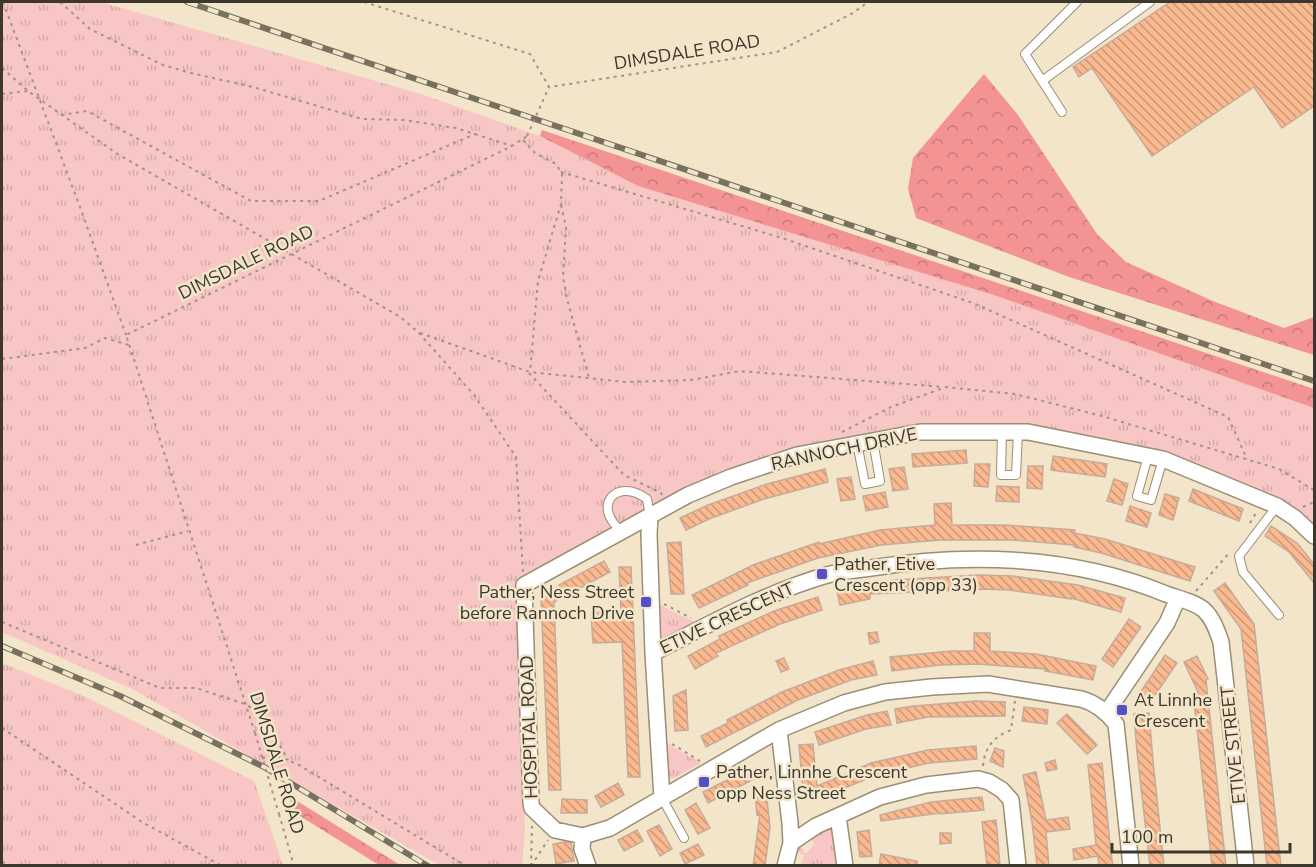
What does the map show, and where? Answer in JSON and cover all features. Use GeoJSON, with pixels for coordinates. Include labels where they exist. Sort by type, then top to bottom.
{"type":"FeatureCollection","features":[{"type":"Feature","properties":{"kind":"street","name":"RANNOCH DRIVE"},"geometry":{"type":"LineString","coordinates":[[524,585],[667,506],[731,477],[774,462],[857,443],[920,432],[1028,432],[1155,457],[1270,503],[1295,518],[1314,536]]}},
{"type":"Feature","properties":{"kind":"street"},"geometry":{"type":"LineString","coordinates":[[650,516],[653,653],[662,798]]}},
{"type":"Feature","properties":{"kind":"street","name":"ETIVE CRESCENT"},"geometry":{"type":"LineString","coordinates":[[653,653],[783,589],[829,574],[910,561],[944,559],[1006,560],[1070,567],[1146,585],[1203,609],[1215,625]]}},
{"type":"Feature","properties":{"kind":"street","name":"HOSPITAL ROAD"},"geometry":{"type":"LineString","coordinates":[[524,585],[532,808],[555,830]]}},
{"type":"Feature","properties":{"kind":"street"},"geometry":{"type":"LineString","coordinates":[[1107,712],[1182,600]]}},
{"type":"Feature","properties":{"kind":"street","name":"ETIVE STREET"},"geometry":{"type":"LineString","coordinates":[[1215,625],[1221,642],[1246,866]]}},
{"type":"Feature","properties":{"kind":"street"},"geometry":{"type":"LineString","coordinates":[[555,830],[583,836],[610,828],[779,730],[844,704],[885,693],[932,687],[988,684],[1017,687],[1090,701],[1107,712],[1116,724],[1131,866]]}},
{"type":"Feature","properties":{"kind":"street"},"geometry":{"type":"LineString","coordinates":[[779,730],[790,843],[784,866]]}},
{"type":"Feature","properties":{"kind":"street"},"geometry":{"type":"LineString","coordinates":[[790,843],[816,826],[880,797],[926,785],[978,779],[1002,790],[1011,800],[1018,866]]}},
{"type":"Feature","properties":{"kind":"street"},"geometry":{"type":"LineString","coordinates":[[837,816],[845,866]]}},
{"type":"Feature","properties":{"kind":"street"},"geometry":{"type":"LineString","coordinates":[[583,836],[582,849],[588,866]]}},
{"type":"Feature","properties":{"kind":"lane"},"geometry":{"type":"LineString","coordinates":[[1062,112],[1025,54],[1077,2]]}},
{"type":"Feature","properties":{"kind":"lane"},"geometry":{"type":"LineString","coordinates":[[1042,81],[1150,2]]}},
{"type":"Feature","properties":{"kind":"lane"},"geometry":{"type":"LineString","coordinates":[[1010,432],[1016,476],[1001,475],[1010,432]]}},
{"type":"Feature","properties":{"kind":"lane"},"geometry":{"type":"LineString","coordinates":[[857,443],[865,484],[880,481],[873,440]]}},
{"type":"Feature","properties":{"kind":"lane"},"geometry":{"type":"LineString","coordinates":[[1155,457],[1151,500],[1137,496],[1155,457]]}},
{"type":"Feature","properties":{"kind":"lane"},"geometry":{"type":"LineString","coordinates":[[621,531],[612,524],[608,516],[610,498],[616,494],[626,490],[637,492],[647,499],[650,516]]}},
{"type":"Feature","properties":{"kind":"lane"},"geometry":{"type":"LineString","coordinates":[[1270,503],[1239,556],[1243,572],[1279,615]]}},
{"type":"Feature","properties":{"kind":"lane"},"geometry":{"type":"LineString","coordinates":[[662,798],[684,838]]}},
{"type":"Feature","properties":{"kind":"path"},"geometry":{"type":"LineString","coordinates":[[3,2],[126,335]]}},
{"type":"Feature","properties":{"kind":"path"},"geometry":{"type":"LineString","coordinates":[[60,2],[90,29],[163,65],[191,74],[253,87],[362,119],[404,120],[456,128],[512,146]]}},
{"type":"Feature","properties":{"kind":"path"},"geometry":{"type":"LineString","coordinates":[[364,2],[530,54],[549,87]]}},
{"type":"Feature","properties":{"kind":"path","name":"DIMSDALE ROAD"},"geometry":{"type":"LineString","coordinates":[[294,866],[255,733],[126,335],[523,140],[549,87],[777,52],[853,13],[868,2]]}},
{"type":"Feature","properties":{"kind":"path"},"geometry":{"type":"LineString","coordinates":[[2,68],[39,100],[116,153],[399,316],[418,332],[474,395],[516,457],[524,585]]}},
{"type":"Feature","properties":{"kind":"path"},"geometry":{"type":"LineString","coordinates":[[2,94],[28,91]]}},
{"type":"Feature","properties":{"kind":"path"},"geometry":{"type":"LineString","coordinates":[[60,115],[87,111],[251,201],[319,201],[475,134]]}},
{"type":"Feature","properties":{"kind":"path"},"geometry":{"type":"LineString","coordinates":[[523,140],[535,153],[556,164],[561,172],[561,204],[566,227],[563,277],[589,378]]}},
{"type":"Feature","properties":{"kind":"path"},"geometry":{"type":"LineString","coordinates":[[561,172],[782,238],[973,303],[1228,417],[1247,459]]}},
{"type":"Feature","properties":{"kind":"path"},"geometry":{"type":"LineString","coordinates":[[561,204],[538,281],[528,372],[624,475],[661,493],[667,506]]}},
{"type":"Feature","properties":{"kind":"path"},"geometry":{"type":"LineString","coordinates":[[418,332],[528,372],[625,382],[691,380],[740,371],[946,387]]}},
{"type":"Feature","properties":{"kind":"path"},"geometry":{"type":"LineString","coordinates":[[2,359],[85,348],[105,338],[129,345]]}},
{"type":"Feature","properties":{"kind":"path"},"geometry":{"type":"LineString","coordinates":[[1249,526],[1270,503]]}},
{"type":"Feature","properties":{"kind":"path"},"geometry":{"type":"LineString","coordinates":[[136,544],[189,531]]}},
{"type":"Feature","properties":{"kind":"path"},"geometry":{"type":"LineString","coordinates":[[1182,600],[1232,550]]}},
{"type":"Feature","properties":{"kind":"path"},"geometry":{"type":"LineString","coordinates":[[651,598],[706,626]]}},
{"type":"Feature","properties":{"kind":"path"},"geometry":{"type":"LineString","coordinates":[[2,622],[160,688],[196,688],[245,704],[263,715],[288,760]]}},
{"type":"Feature","properties":{"kind":"path"},"geometry":{"type":"LineString","coordinates":[[982,780],[984,759],[994,739],[1011,730],[1017,687]]}},
{"type":"Feature","properties":{"kind":"path"},"geometry":{"type":"LineString","coordinates":[[2,728],[142,822],[222,866]]}},
{"type":"Feature","properties":{"kind":"path"},"geometry":{"type":"LineString","coordinates":[[658,736],[713,769]]}},
{"type":"Feature","properties":{"kind":"path"},"geometry":{"type":"LineString","coordinates":[[262,758],[280,757],[299,765],[466,866]]}},
{"type":"Feature","properties":{"kind":"path"},"geometry":{"type":"LineString","coordinates":[[531,866],[532,808]]}},
{"type":"Feature","properties":{"kind":"path"},"geometry":{"type":"LineString","coordinates":[[531,866],[555,830]]}},
{"type":"Feature","properties":{"kind":"path"},"geometry":{"type":"LineString","coordinates":[[2,862],[14,866]]}},
{"type":"Feature","properties":{"kind":"green space"},"geometry":{"type":"Polygon","coordinates":[[[2,2],[101,2],[421,94],[540,136],[638,186],[994,295],[1314,408],[1314,528],[1285,501],[1174,456],[920,426],[849,438],[770,456],[685,489],[517,578],[525,831],[522,865],[439,865],[134,690],[2,632],[2,2]]]}},
{"type":"Feature","properties":{"kind":"green space"},"geometry":{"type":"Polygon","coordinates":[[[984,74],[1018,115],[1097,234],[1126,262],[1213,301],[1284,328],[1314,317],[1314,355],[1069,277],[916,218],[908,189],[913,158],[984,74]]]}},
{"type":"Feature","properties":{"kind":"green space"},"geometry":{"type":"Polygon","coordinates":[[[542,130],[1314,389],[1314,408],[994,295],[638,186],[540,136],[542,130]]]}},
{"type":"Feature","properties":{"kind":"green space"},"geometry":{"type":"Polygon","coordinates":[[[660,605],[696,623],[667,639],[662,637],[660,605]]]}},
{"type":"Feature","properties":{"kind":"green space"},"geometry":{"type":"Polygon","coordinates":[[[2,663],[81,695],[254,781],[283,865],[2,865],[2,663]]]}},
{"type":"Feature","properties":{"kind":"green space"},"geometry":{"type":"Polygon","coordinates":[[[666,743],[701,763],[673,779],[670,778],[666,743]]]}},
{"type":"Feature","properties":{"kind":"green space"},"geometry":{"type":"Polygon","coordinates":[[[289,796],[400,865],[379,865],[295,813],[289,796]]]}},
{"type":"Feature","properties":{"kind":"green space"},"geometry":{"type":"Polygon","coordinates":[[[828,828],[833,832],[839,865],[801,865],[804,855],[795,852],[799,846],[806,853],[815,844],[809,837],[828,828]]]}},
{"type":"Feature","properties":{"kind":"building"},"geometry":{"type":"Polygon","coordinates":[[[1170,2],[1314,2],[1314,106],[1282,128],[1254,87],[1152,156],[1092,68],[1079,77],[1073,67],[1170,2]]]}},
{"type":"Feature","properties":{"kind":"building"},"geometry":{"type":"Polygon","coordinates":[[[966,450],[967,463],[913,467],[912,454],[966,450]]]}},
{"type":"Feature","properties":{"kind":"building"},"geometry":{"type":"Polygon","coordinates":[[[1053,456],[1107,464],[1105,477],[1051,470],[1053,456]]]}},
{"type":"Feature","properties":{"kind":"building"},"geometry":{"type":"Polygon","coordinates":[[[975,464],[990,464],[988,487],[974,486],[975,464]]]}},
{"type":"Feature","properties":{"kind":"building"},"geometry":{"type":"Polygon","coordinates":[[[1028,466],[1043,466],[1042,489],[1027,488],[1028,466]]]}},
{"type":"Feature","properties":{"kind":"building"},"geometry":{"type":"Polygon","coordinates":[[[904,467],[908,489],[893,491],[889,469],[904,467]]]}},
{"type":"Feature","properties":{"kind":"building"},"geometry":{"type":"Polygon","coordinates":[[[825,469],[828,482],[764,499],[686,530],[680,518],[708,505],[767,484],[825,469]]]}},
{"type":"Feature","properties":{"kind":"building"},"geometry":{"type":"Polygon","coordinates":[[[851,477],[855,499],[841,501],[837,479],[851,477]]]}},
{"type":"Feature","properties":{"kind":"building"},"geometry":{"type":"Polygon","coordinates":[[[1114,479],[1128,484],[1122,505],[1107,501],[1114,479]]]}},
{"type":"Feature","properties":{"kind":"building"},"geometry":{"type":"Polygon","coordinates":[[[997,486],[1019,487],[1019,502],[996,501],[997,486]]]}},
{"type":"Feature","properties":{"kind":"building"},"geometry":{"type":"Polygon","coordinates":[[[1193,489],[1243,509],[1239,521],[1189,501],[1193,489]]]}},
{"type":"Feature","properties":{"kind":"building"},"geometry":{"type":"Polygon","coordinates":[[[885,492],[888,507],[866,511],[863,496],[885,492]]]}},
{"type":"Feature","properties":{"kind":"building"},"geometry":{"type":"Polygon","coordinates":[[[1165,494],[1179,498],[1173,520],[1159,515],[1165,494]]]}},
{"type":"Feature","properties":{"kind":"building"},"geometry":{"type":"Polygon","coordinates":[[[951,503],[952,525],[1005,525],[1075,530],[1074,533],[1105,539],[1195,567],[1190,581],[1101,553],[1074,547],[1074,545],[1013,540],[940,540],[881,545],[818,558],[747,583],[748,585],[699,608],[692,595],[753,565],[819,542],[819,544],[880,530],[935,525],[934,504],[951,503]]]}},
{"type":"Feature","properties":{"kind":"building"},"geometry":{"type":"Polygon","coordinates":[[[1130,506],[1151,513],[1147,527],[1126,521],[1130,506]]]}},
{"type":"Feature","properties":{"kind":"building"},"geometry":{"type":"Polygon","coordinates":[[[1271,526],[1297,543],[1314,564],[1314,583],[1289,552],[1265,536],[1271,526]]]}},
{"type":"Feature","properties":{"kind":"building"},"geometry":{"type":"Polygon","coordinates":[[[681,542],[684,594],[671,594],[667,543],[681,542]]]}},
{"type":"Feature","properties":{"kind":"building"},"geometry":{"type":"Polygon","coordinates":[[[604,561],[610,572],[565,596],[559,585],[604,561]]]}},
{"type":"Feature","properties":{"kind":"building"},"geometry":{"type":"Polygon","coordinates":[[[619,567],[631,567],[640,777],[628,777],[622,642],[593,643],[591,613],[621,611],[619,567]]]}},
{"type":"Feature","properties":{"kind":"building"},"geometry":{"type":"Polygon","coordinates":[[[978,575],[1013,576],[1078,585],[1125,598],[1121,612],[1071,598],[982,589],[870,594],[870,599],[840,605],[837,591],[894,580],[978,575]]]}},
{"type":"Feature","properties":{"kind":"building"},"geometry":{"type":"Polygon","coordinates":[[[1225,583],[1254,624],[1281,866],[1267,866],[1241,629],[1214,591],[1225,583]]]}},
{"type":"Feature","properties":{"kind":"building"},"geometry":{"type":"Polygon","coordinates":[[[545,591],[560,599],[554,602],[561,790],[549,790],[541,598],[545,591]]]}},
{"type":"Feature","properties":{"kind":"building"},"geometry":{"type":"Polygon","coordinates":[[[818,597],[822,610],[780,624],[716,653],[718,656],[695,669],[688,656],[720,639],[719,636],[774,611],[818,597]]]}},
{"type":"Feature","properties":{"kind":"building"},"geometry":{"type":"Polygon","coordinates":[[[1129,619],[1141,627],[1113,667],[1102,659],[1129,619]]]}},
{"type":"Feature","properties":{"kind":"building"},"geometry":{"type":"Polygon","coordinates":[[[877,632],[879,642],[870,644],[868,633],[877,632]]]}},
{"type":"Feature","properties":{"kind":"building"},"geometry":{"type":"Polygon","coordinates":[[[974,633],[990,633],[990,651],[1036,654],[1096,666],[1093,680],[1045,671],[1046,669],[977,664],[940,665],[892,671],[890,657],[974,651],[974,633]]]}},
{"type":"Feature","properties":{"kind":"building"},"geometry":{"type":"Polygon","coordinates":[[[1165,655],[1177,663],[1149,704],[1138,696],[1165,655]]]}},
{"type":"Feature","properties":{"kind":"building"},"geometry":{"type":"Polygon","coordinates":[[[1197,656],[1208,679],[1206,680],[1226,866],[1212,866],[1193,692],[1198,692],[1184,662],[1197,656]]]}},
{"type":"Feature","properties":{"kind":"building"},"geometry":{"type":"Polygon","coordinates":[[[784,658],[789,669],[781,672],[776,661],[784,658]]]}},
{"type":"Feature","properties":{"kind":"building"},"geometry":{"type":"Polygon","coordinates":[[[873,661],[877,675],[851,680],[798,700],[706,747],[701,736],[728,723],[727,720],[782,692],[839,670],[873,661]]]}},
{"type":"Feature","properties":{"kind":"building"},"geometry":{"type":"Polygon","coordinates":[[[686,690],[688,730],[675,731],[673,696],[686,690]]]}},
{"type":"Feature","properties":{"kind":"building"},"geometry":{"type":"Polygon","coordinates":[[[976,701],[1005,702],[1005,716],[928,717],[897,723],[895,709],[976,701]]]}},
{"type":"Feature","properties":{"kind":"building"},"geometry":{"type":"Polygon","coordinates":[[[1024,707],[1048,710],[1047,724],[1022,721],[1024,707]]]}},
{"type":"Feature","properties":{"kind":"building"},"geometry":{"type":"Polygon","coordinates":[[[887,711],[891,725],[866,729],[819,745],[815,732],[887,711]]]}},
{"type":"Feature","properties":{"kind":"building"},"geometry":{"type":"Polygon","coordinates":[[[1149,713],[1164,866],[1150,866],[1137,752],[1134,714],[1149,713]]]}},
{"type":"Feature","properties":{"kind":"building"},"geometry":{"type":"Polygon","coordinates":[[[1067,714],[1097,745],[1087,754],[1057,723],[1067,714]]]}},
{"type":"Feature","properties":{"kind":"building"},"geometry":{"type":"Polygon","coordinates":[[[813,744],[817,786],[871,763],[928,750],[976,746],[977,759],[929,763],[876,775],[828,795],[827,793],[797,797],[796,794],[803,791],[799,745],[813,744]]]}},
{"type":"Feature","properties":{"kind":"building"},"geometry":{"type":"Polygon","coordinates":[[[995,748],[1004,751],[1003,767],[990,761],[995,748]]]}},
{"type":"Feature","properties":{"kind":"building"},"geometry":{"type":"Polygon","coordinates":[[[1055,760],[1057,769],[1047,771],[1045,763],[1055,760]]]}},
{"type":"Feature","properties":{"kind":"building"},"geometry":{"type":"Polygon","coordinates":[[[1102,763],[1113,866],[1099,866],[1098,856],[1074,860],[1073,849],[1096,845],[1088,765],[1102,763]]]}},
{"type":"Feature","properties":{"kind":"building"},"geometry":{"type":"Polygon","coordinates":[[[749,769],[754,779],[708,803],[703,792],[749,769]]]}},
{"type":"Feature","properties":{"kind":"building"},"geometry":{"type":"Polygon","coordinates":[[[1036,772],[1046,820],[1068,817],[1070,829],[1046,832],[1049,866],[1037,866],[1023,775],[1036,772]]]}},
{"type":"Feature","properties":{"kind":"building"},"geometry":{"type":"Polygon","coordinates":[[[618,783],[624,795],[601,807],[595,796],[618,783]]]}},
{"type":"Feature","properties":{"kind":"building"},"geometry":{"type":"Polygon","coordinates":[[[766,791],[770,827],[765,866],[753,866],[760,814],[757,815],[755,792],[766,791]]]}},
{"type":"Feature","properties":{"kind":"building"},"geometry":{"type":"Polygon","coordinates":[[[982,797],[984,810],[881,821],[880,815],[931,802],[982,797]]]}},
{"type":"Feature","properties":{"kind":"building"},"geometry":{"type":"Polygon","coordinates":[[[562,799],[587,800],[587,813],[561,813],[562,799]]]}},
{"type":"Feature","properties":{"kind":"building"},"geometry":{"type":"Polygon","coordinates":[[[696,803],[710,828],[698,834],[685,810],[696,803]]]}},
{"type":"Feature","properties":{"kind":"building"},"geometry":{"type":"Polygon","coordinates":[[[996,820],[1000,866],[987,866],[982,822],[996,820]]]}},
{"type":"Feature","properties":{"kind":"building"},"geometry":{"type":"Polygon","coordinates":[[[659,825],[672,849],[660,856],[647,831],[659,825]]]}},
{"type":"Feature","properties":{"kind":"building"},"geometry":{"type":"Polygon","coordinates":[[[637,830],[643,841],[624,851],[618,840],[637,830]]]}},
{"type":"Feature","properties":{"kind":"building"},"geometry":{"type":"Polygon","coordinates":[[[869,830],[872,856],[860,857],[857,832],[869,830]]]}},
{"type":"Feature","properties":{"kind":"building"},"geometry":{"type":"Polygon","coordinates":[[[940,833],[951,833],[951,843],[940,844],[940,833]]]}},
{"type":"Feature","properties":{"kind":"building"},"geometry":{"type":"Polygon","coordinates":[[[571,843],[574,861],[556,864],[553,844],[571,843]]]}},
{"type":"Feature","properties":{"kind":"building"},"geometry":{"type":"Polygon","coordinates":[[[698,844],[704,855],[685,864],[680,853],[698,844]]]}},
{"type":"Feature","properties":{"kind":"building"},"geometry":{"type":"Polygon","coordinates":[[[881,854],[917,861],[917,866],[879,866],[881,854]]]}},
{"type":"Feature","properties":{"kind":"railway"},"geometry":{"type":"LineString","coordinates":[[187,2],[1314,381]]}},
{"type":"Feature","properties":{"kind":"railway"},"geometry":{"type":"LineString","coordinates":[[2,646],[120,696],[264,767],[428,866]]}},
{"type":"Feature","properties":{"kind":"place","name":"Pather, Etive Crescent (opp 33)"},"geometry":{"type":"Point","coordinates":[822,574]}},
{"type":"Feature","properties":{"kind":"place","name":"Pather, Ness Street before Rannoch Drive"},"geometry":{"type":"Point","coordinates":[646,602]}},
{"type":"Feature","properties":{"kind":"place","name":"At Linnhe Crescent"},"geometry":{"type":"Point","coordinates":[1122,710]}},
{"type":"Feature","properties":{"kind":"place","name":"Pather, Linnhe Crescent opp Ness Street"},"geometry":{"type":"Point","coordinates":[704,782]}}]}
